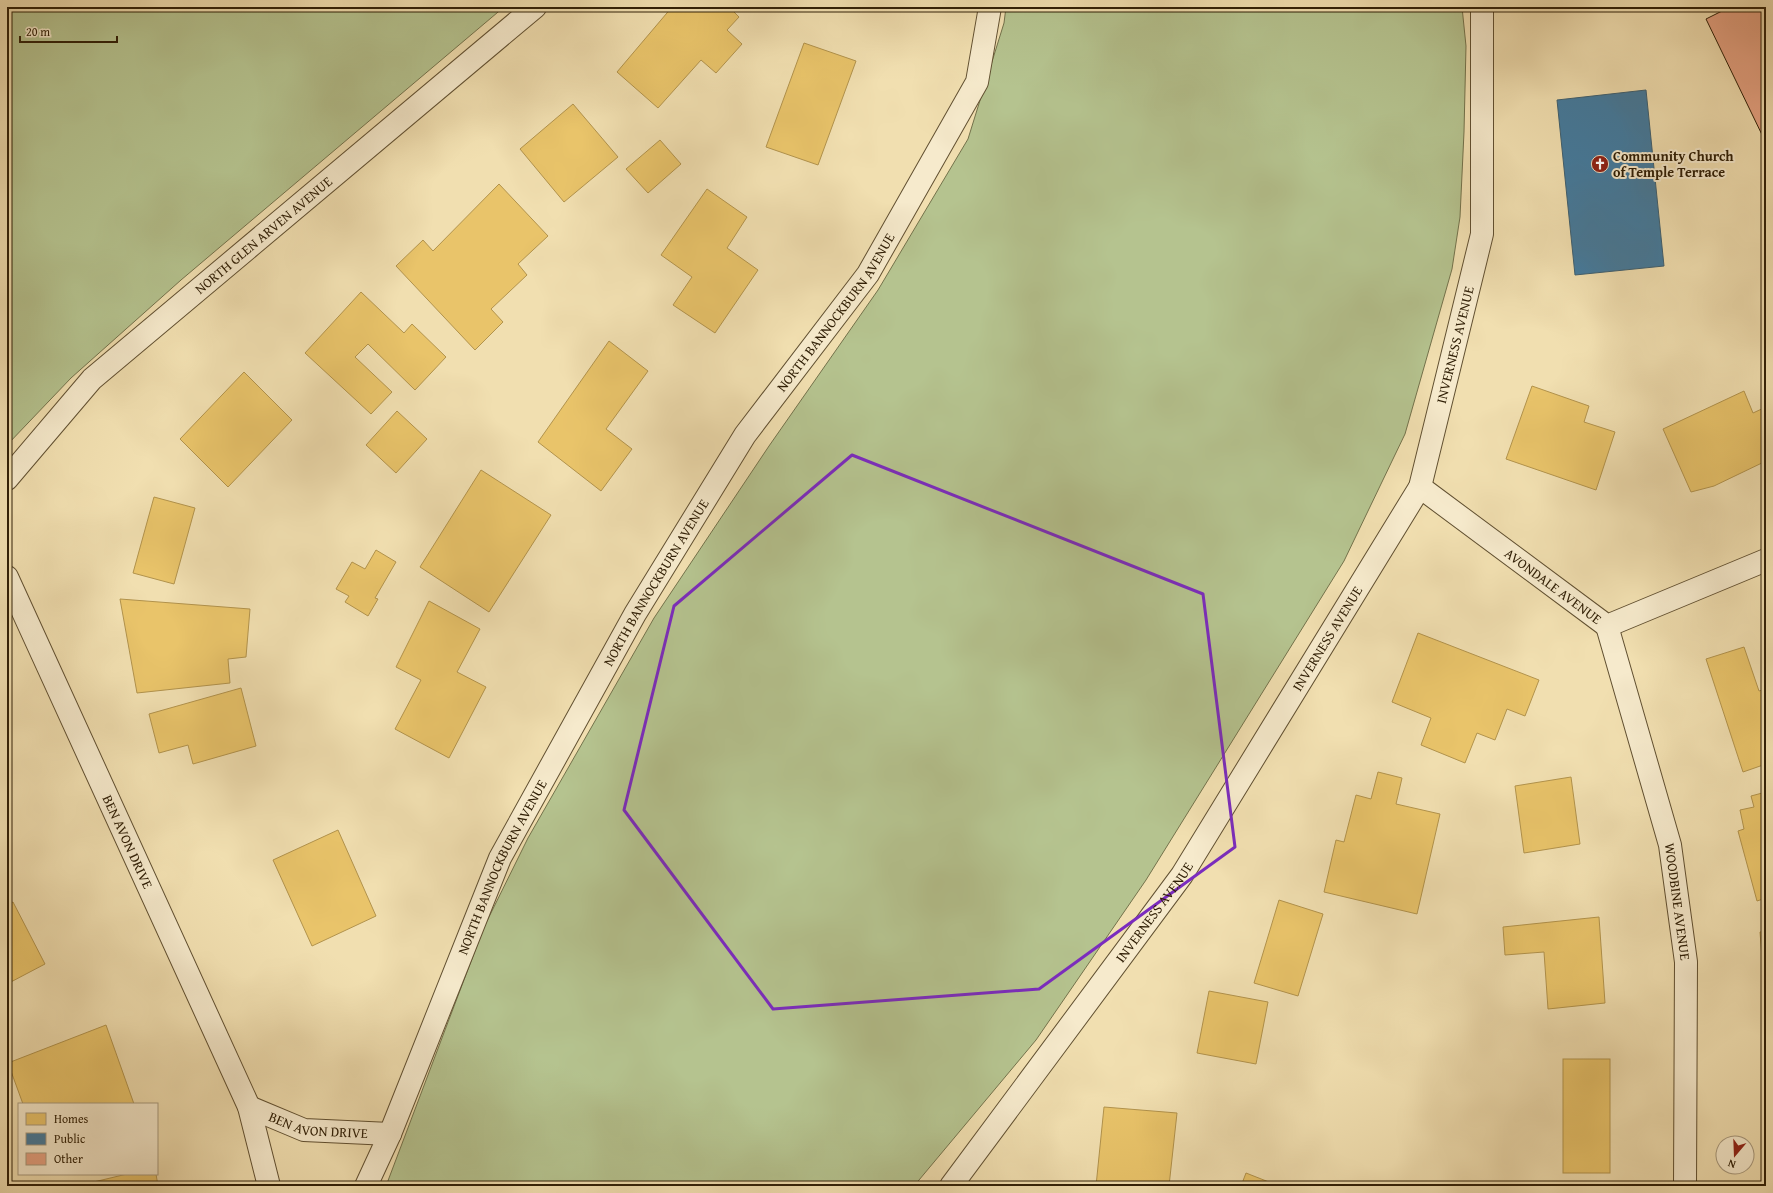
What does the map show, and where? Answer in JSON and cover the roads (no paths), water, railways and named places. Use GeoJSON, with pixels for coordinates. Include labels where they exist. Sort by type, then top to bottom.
{"type":"FeatureCollection","features":[{"type":"Feature","properties":{"kind":"street","name":"NORTH GLEN ARVEN AVENUE"},"geometry":{"type":"LineString","coordinates":[[7,479],[92,380],[535,7]]}},
{"type":"Feature","properties":{"kind":"street","name":"NORTH BANNOCKBURN AVENUE"},"geometry":{"type":"LineString","coordinates":[[366,1186],[390,1134],[500,858],[635,614],[745,435],[868,274],[977,82],[990,7]]}},
{"type":"Feature","properties":{"kind":"street","name":"INVERNESS AVENUE"},"geometry":{"type":"LineString","coordinates":[[951,1186],[1182,875],[1420,486],[1482,234],[1482,7]]}},
{"type":"Feature","properties":{"kind":"street","name":"AVONDALE AVENUE"},"geometry":{"type":"LineString","coordinates":[[1420,486],[1607,626],[1766,560]]}},
{"type":"Feature","properties":{"kind":"street","name":"BEN AVON DRIVE"},"geometry":{"type":"LineString","coordinates":[[7,577],[249,1107],[269,1186]]}},
{"type":"Feature","properties":{"kind":"street","name":"WOODBINE AVENUE"},"geometry":{"type":"LineString","coordinates":[[1607,626],[1671,853],[1686,962],[1685,1186]]}},
{"type":"Feature","properties":{"kind":"street","name":"BEN AVON DRIVE"},"geometry":{"type":"LineString","coordinates":[[249,1107],[304,1130],[390,1134]]}},
{"type":"Feature","properties":{"kind":"place","name":"Community Church of Temple Terrace"},"geometry":{"type":"Point","coordinates":[1600,164]}}]}
